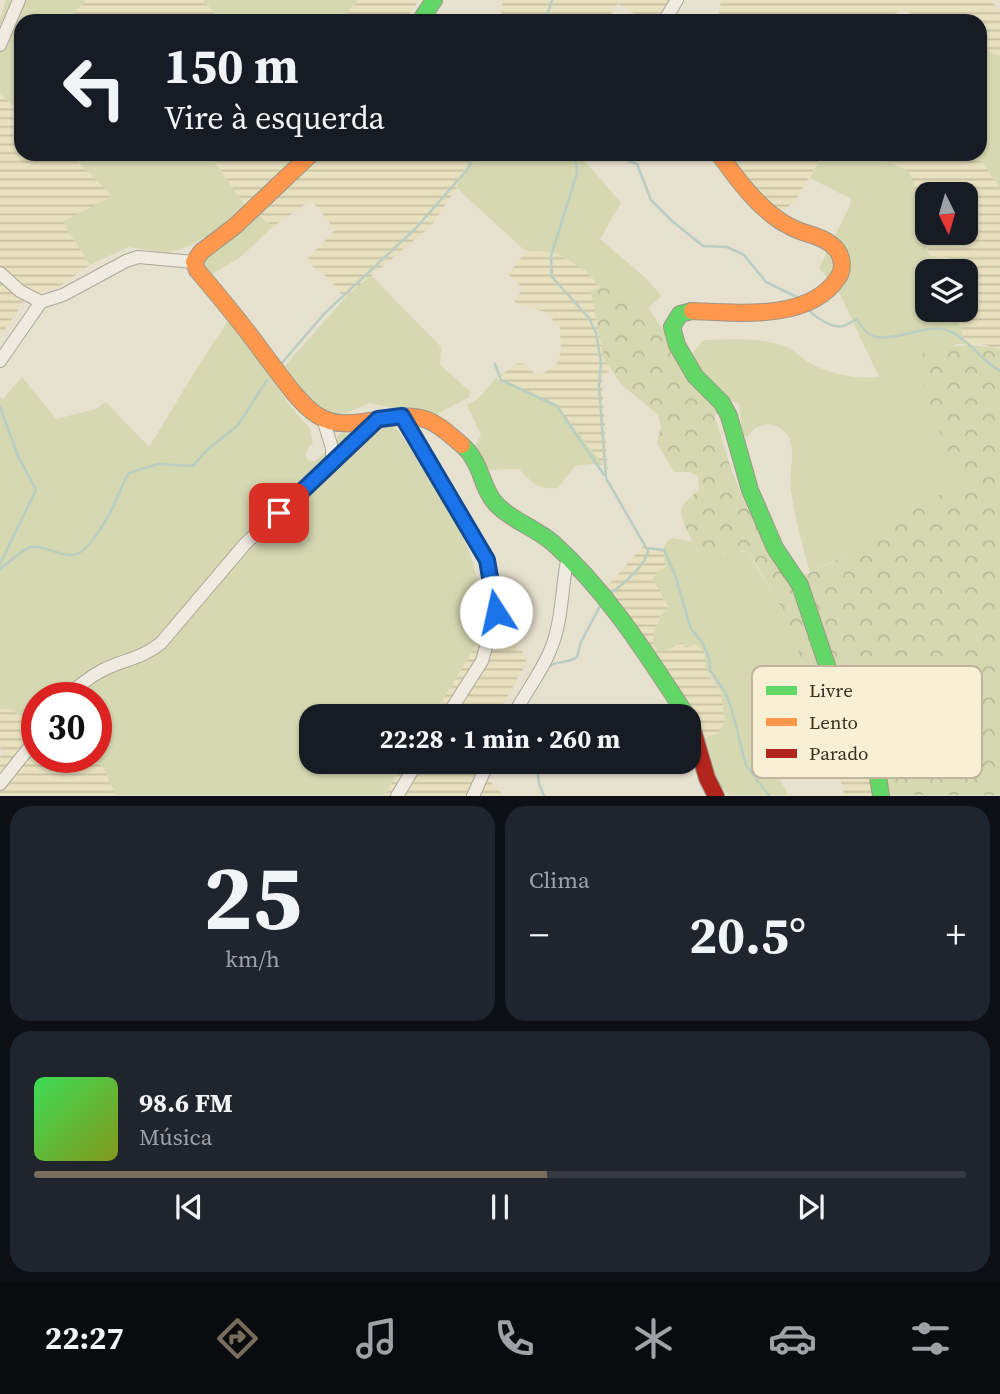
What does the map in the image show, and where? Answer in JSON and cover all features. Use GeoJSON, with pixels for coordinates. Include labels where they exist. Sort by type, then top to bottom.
{"type":"FeatureCollection","features":[{"type":"Feature","properties":{"kind":"street"},"geometry":{"type":"LineString","coordinates":[[0,46],[19,0]]}},
{"type":"Feature","properties":{"kind":"street"},"geometry":{"type":"LineString","coordinates":[[194,262],[201,252],[250,212],[304,161]]}},
{"type":"Feature","properties":{"kind":"street"},"geometry":{"type":"LineString","coordinates":[[724,161],[744,186],[787,226],[825,240],[835,247],[841,258],[841,275],[821,296],[794,307],[749,313],[690,311],[680,314],[673,327],[677,345],[695,376],[722,404],[729,416],[750,490],[775,548],[800,586],[827,666]]}},
{"type":"Feature","properties":{"kind":"street"},"geometry":{"type":"LineString","coordinates":[[0,361],[41,302],[63,295],[138,257],[194,262]]}},
{"type":"Feature","properties":{"kind":"street"},"geometry":{"type":"LineString","coordinates":[[194,262],[204,281],[241,323],[290,388],[307,408],[323,419],[340,424],[402,416],[431,421],[461,445],[479,466],[498,507],[546,537],[568,557],[620,616],[679,704]]}},
{"type":"Feature","properties":{"kind":"street"},"geometry":{"type":"LineString","coordinates":[[0,273],[20,291],[41,302]]}},
{"type":"Feature","properties":{"kind":"street"},"geometry":{"type":"LineString","coordinates":[[402,416],[487,560],[496,612],[482,661],[455,704]]}},
{"type":"Feature","properties":{"kind":"street"},"geometry":{"type":"LineString","coordinates":[[323,419],[332,448],[332,463]]}},
{"type":"Feature","properties":{"kind":"street"},"geometry":{"type":"LineString","coordinates":[[84,682],[102,670],[146,655],[161,643],[245,544],[378,419]]}},
{"type":"Feature","properties":{"kind":"street"},"geometry":{"type":"LineString","coordinates":[[520,704],[549,655],[556,634],[568,557]]}},
{"type":"Feature","properties":{"kind":"street"},"geometry":{"type":"LineString","coordinates":[[701,756],[705,776],[716,796]]}},
{"type":"Feature","properties":{"kind":"street"},"geometry":{"type":"LineString","coordinates":[[0,784],[21,758]]}},
{"type":"Feature","properties":{"kind":"street"},"geometry":{"type":"LineString","coordinates":[[397,796],[410,774]]}},
{"type":"Feature","properties":{"kind":"street"},"geometry":{"type":"LineString","coordinates":[[473,796],[483,774]]}},
{"type":"Feature","properties":{"kind":"street"},"geometry":{"type":"LineString","coordinates":[[878,778],[881,796]]}},
{"type":"Feature","properties":{"kind":"shaded area"},"geometry":{"type":"Polygon","coordinates":[[[86,0],[203,0],[215,14],[73,14],[86,0]]]}},
{"type":"Feature","properties":{"kind":"shaded area"},"geometry":{"type":"Polygon","coordinates":[[[358,0],[419,0],[410,14],[346,14],[358,0]]]}},
{"type":"Feature","properties":{"kind":"shaded area"},"geometry":{"type":"Polygon","coordinates":[[[503,0],[674,0],[667,14],[634,14],[618,4],[611,14],[501,14],[503,0]]]}},
{"type":"Feature","properties":{"kind":"shaded area"},"geometry":{"type":"Polygon","coordinates":[[[721,0],[990,0],[1000,11],[1000,57],[987,50],[987,14],[912,14],[903,10],[894,14],[719,14],[721,0]]]}},
{"type":"Feature","properties":{"kind":"shaded area"},"geometry":{"type":"Polygon","coordinates":[[[0,94],[14,106],[14,161],[78,161],[113,197],[63,222],[90,265],[57,288],[29,294],[0,337],[0,94]]]}},
{"type":"Feature","properties":{"kind":"shaded area"},"geometry":{"type":"Polygon","coordinates":[[[214,161],[472,161],[431,226],[345,298],[328,278],[313,267],[308,258],[335,230],[311,200],[273,227],[244,204],[214,161]]]}},
{"type":"Feature","properties":{"kind":"shaded area"},"geometry":{"type":"Polygon","coordinates":[[[720,161],[819,161],[795,201],[785,209],[772,211],[720,161]]]}},
{"type":"Feature","properties":{"kind":"shaded area"},"geometry":{"type":"Polygon","coordinates":[[[872,161],[982,161],[1000,188],[1000,349],[966,344],[958,322],[978,322],[978,259],[929,255],[927,245],[978,245],[978,182],[915,182],[915,213],[872,161]]]}},
{"type":"Feature","properties":{"kind":"shaded area"},"geometry":{"type":"Polygon","coordinates":[[[528,249],[557,253],[586,271],[600,287],[591,291],[604,358],[611,369],[603,377],[602,383],[608,471],[557,406],[496,378],[518,363],[524,364],[535,374],[543,373],[556,365],[561,352],[560,328],[547,313],[514,302],[523,288],[508,274],[528,249]]]}},
{"type":"Feature","properties":{"kind":"shaded area"},"geometry":{"type":"Polygon","coordinates":[[[643,546],[663,550],[666,560],[660,593],[668,607],[659,618],[652,640],[661,651],[669,650],[682,641],[695,644],[704,651],[711,679],[721,692],[725,722],[718,733],[701,740],[701,704],[677,704],[603,585],[608,585],[643,546]]]}},
{"type":"Feature","properties":{"kind":"shaded area"},"geometry":{"type":"Polygon","coordinates":[[[480,634],[512,640],[526,656],[526,664],[503,704],[440,704],[480,634]]]}},
{"type":"Feature","properties":{"kind":"shaded area"},"geometry":{"type":"Polygon","coordinates":[[[0,709],[10,709],[21,716],[21,773],[106,773],[116,795],[0,795],[0,757],[3,753],[0,747],[0,709]]]}},
{"type":"Feature","properties":{"kind":"shaded area"},"geometry":{"type":"Polygon","coordinates":[[[397,774],[484,774],[503,795],[384,796],[397,774]]]}},
{"type":"Feature","properties":{"kind":"shaded area"},"geometry":{"type":"Polygon","coordinates":[[[840,778],[871,778],[875,795],[844,795],[840,778]]]}},
{"type":"Feature","properties":{"kind":"green space"},"geometry":{"type":"Polygon","coordinates":[[[6,0],[86,0],[73,14],[14,14],[14,106],[0,94],[0,18],[6,0]]]}},
{"type":"Feature","properties":{"kind":"green space"},"geometry":{"type":"Polygon","coordinates":[[[203,0],[358,0],[346,14],[215,14],[203,0]]]}},
{"type":"Feature","properties":{"kind":"green space"},"geometry":{"type":"Polygon","coordinates":[[[987,50],[1000,57],[1000,188],[982,161],[987,161],[987,50]]]}},
{"type":"Feature","properties":{"kind":"green space"},"geometry":{"type":"Polygon","coordinates":[[[78,161],[214,161],[244,204],[273,227],[239,258],[205,278],[203,260],[212,240],[206,236],[192,245],[168,253],[128,247],[90,265],[63,222],[112,196],[78,161]]]}},
{"type":"Feature","properties":{"kind":"green space"},"geometry":{"type":"Polygon","coordinates":[[[472,161],[585,161],[621,203],[600,239],[648,280],[661,296],[648,308],[613,283],[600,287],[586,271],[557,253],[523,249],[457,188],[461,175],[472,161]]]}},
{"type":"Feature","properties":{"kind":"green space"},"geometry":{"type":"Polygon","coordinates":[[[819,161],[884,161],[909,172],[915,187],[915,245],[926,245],[929,255],[945,259],[915,259],[915,322],[958,322],[966,344],[956,344],[923,380],[928,412],[938,428],[960,483],[955,492],[936,496],[877,529],[858,550],[810,572],[793,500],[790,440],[781,429],[768,424],[755,428],[748,436],[743,436],[739,404],[729,399],[714,417],[705,386],[693,363],[694,351],[704,340],[757,340],[787,347],[810,363],[835,373],[853,377],[879,377],[838,290],[819,268],[851,199],[810,178],[819,161]]]}},
{"type":"Feature","properties":{"kind":"green space"},"geometry":{"type":"Polygon","coordinates":[[[371,275],[441,347],[440,365],[471,392],[468,398],[432,416],[369,403],[347,413],[325,417],[278,374],[345,298],[371,275]]]}},
{"type":"Feature","properties":{"kind":"green space"},"geometry":{"type":"Polygon","coordinates":[[[613,282],[647,306],[705,386],[732,471],[747,508],[765,540],[799,578],[858,550],[877,529],[936,496],[955,492],[960,483],[938,428],[928,412],[923,381],[917,373],[919,360],[925,351],[944,347],[972,345],[1000,349],[1000,795],[875,795],[871,778],[982,778],[982,666],[802,666],[776,598],[748,553],[742,550],[724,554],[717,565],[705,563],[681,516],[686,502],[699,490],[698,476],[689,472],[674,472],[657,443],[661,427],[658,415],[621,384],[604,359],[591,291],[613,282]]]}},
{"type":"Feature","properties":{"kind":"green space"},"geometry":{"type":"Polygon","coordinates":[[[230,319],[289,404],[310,429],[313,444],[305,456],[309,461],[315,461],[342,431],[377,415],[398,431],[439,492],[464,538],[478,586],[479,609],[475,631],[480,634],[440,704],[299,704],[299,774],[397,774],[384,795],[116,795],[105,773],[112,773],[112,682],[21,682],[21,716],[10,709],[0,709],[0,397],[3,399],[22,377],[56,419],[96,409],[106,402],[149,447],[230,319]]]}},
{"type":"Feature","properties":{"kind":"green space"},"geometry":{"type":"Polygon","coordinates":[[[496,378],[557,406],[604,466],[575,466],[558,488],[536,485],[519,469],[486,470],[473,450],[481,435],[467,405],[478,399],[496,378]]]}},
{"type":"Feature","properties":{"kind":"green space"},"geometry":{"type":"Polygon","coordinates":[[[673,538],[693,542],[698,553],[718,560],[732,552],[748,553],[776,598],[802,666],[752,666],[752,778],[779,778],[788,795],[730,795],[718,784],[701,740],[718,733],[725,722],[721,692],[706,669],[704,651],[695,644],[685,648],[682,641],[661,651],[654,643],[655,630],[668,607],[653,579],[656,573],[666,567],[663,550],[666,542],[673,538]]]}},
{"type":"Feature","properties":{"kind":"waterway"},"geometry":{"type":"LineString","coordinates":[[547,14],[552,0]]}},
{"type":"Feature","properties":{"kind":"waterway"},"geometry":{"type":"LineString","coordinates":[[281,364],[324,314],[416,228],[472,161]]}},
{"type":"Feature","properties":{"kind":"waterway"},"geometry":{"type":"LineString","coordinates":[[576,161],[577,173],[551,256],[552,277],[589,318],[596,333],[601,362],[599,387],[606,478],[648,551],[638,569],[610,594]]}},
{"type":"Feature","properties":{"kind":"waterway"},"geometry":{"type":"LineString","coordinates":[[629,161],[637,164],[651,200],[672,221],[703,246],[727,247],[744,255],[766,282],[797,297]]}},
{"type":"Feature","properties":{"kind":"waterway"},"geometry":{"type":"LineString","coordinates":[[808,309],[831,325],[846,325],[856,319],[866,332],[878,337],[942,329],[959,336],[1000,371]]}},
{"type":"Feature","properties":{"kind":"waterway"},"geometry":{"type":"LineString","coordinates":[[495,364],[501,380],[557,406],[604,475]]}},
{"type":"Feature","properties":{"kind":"waterway"},"geometry":{"type":"LineString","coordinates":[[0,569],[31,547],[68,555],[79,553],[101,528],[129,473],[158,464],[193,466],[206,451],[238,425],[267,380]]}},
{"type":"Feature","properties":{"kind":"waterway"},"geometry":{"type":"LineString","coordinates":[[0,407],[18,456],[36,490],[0,564]]}},
{"type":"Feature","properties":{"kind":"waterway"},"geometry":{"type":"LineString","coordinates":[[646,548],[664,550],[675,575],[691,629],[702,642],[709,658],[710,670],[725,692],[731,707],[746,765],[752,773]]}},
{"type":"Feature","properties":{"kind":"waterway"},"geometry":{"type":"LineString","coordinates":[[548,667],[577,657],[581,642],[601,604]]}},
{"type":"Feature","properties":{"kind":"waterway"},"geometry":{"type":"LineString","coordinates":[[538,774],[544,796]]}},
{"type":"Feature","properties":{"kind":"waterway"},"geometry":{"type":"LineString","coordinates":[[756,778],[769,796]]}},
{"type":"Feature","properties":{"kind":"traffic: fast"},"geometry":{"type":"LineString","coordinates":[[425,14],[434,0]]}},
{"type":"Feature","properties":{"kind":"traffic: fast"},"geometry":{"type":"LineString","coordinates":[[692,311],[680,314],[672,327],[677,345],[695,376],[722,403],[729,416],[750,490],[775,548],[800,585],[827,666]]}},
{"type":"Feature","properties":{"kind":"traffic: fast"},"geometry":{"type":"LineString","coordinates":[[462,445],[474,459],[496,504],[553,543],[592,582],[642,647],[679,704]]}},
{"type":"Feature","properties":{"kind":"traffic: fast"},"geometry":{"type":"LineString","coordinates":[[878,778],[881,796]]}},
{"type":"Feature","properties":{"kind":"traffic: slow"},"geometry":{"type":"LineString","coordinates":[[304,161],[235,226],[201,252],[194,262],[197,270],[238,319],[294,394],[317,415],[329,421],[343,423],[414,417],[437,425],[462,445]]}},
{"type":"Feature","properties":{"kind":"traffic: slow"},"geometry":{"type":"LineString","coordinates":[[692,311],[750,313],[790,308],[825,293],[842,268],[841,257],[832,245],[779,220],[759,204],[724,161]]}},
{"type":"Feature","properties":{"kind":"traffic: jam"},"geometry":{"type":"LineString","coordinates":[[701,758],[716,796]]}},
{"type":"Feature","properties":{"kind":"route"},"geometry":{"type":"LineString","coordinates":[[279,513],[378,419],[402,416],[487,560],[496,612]]}}]}
